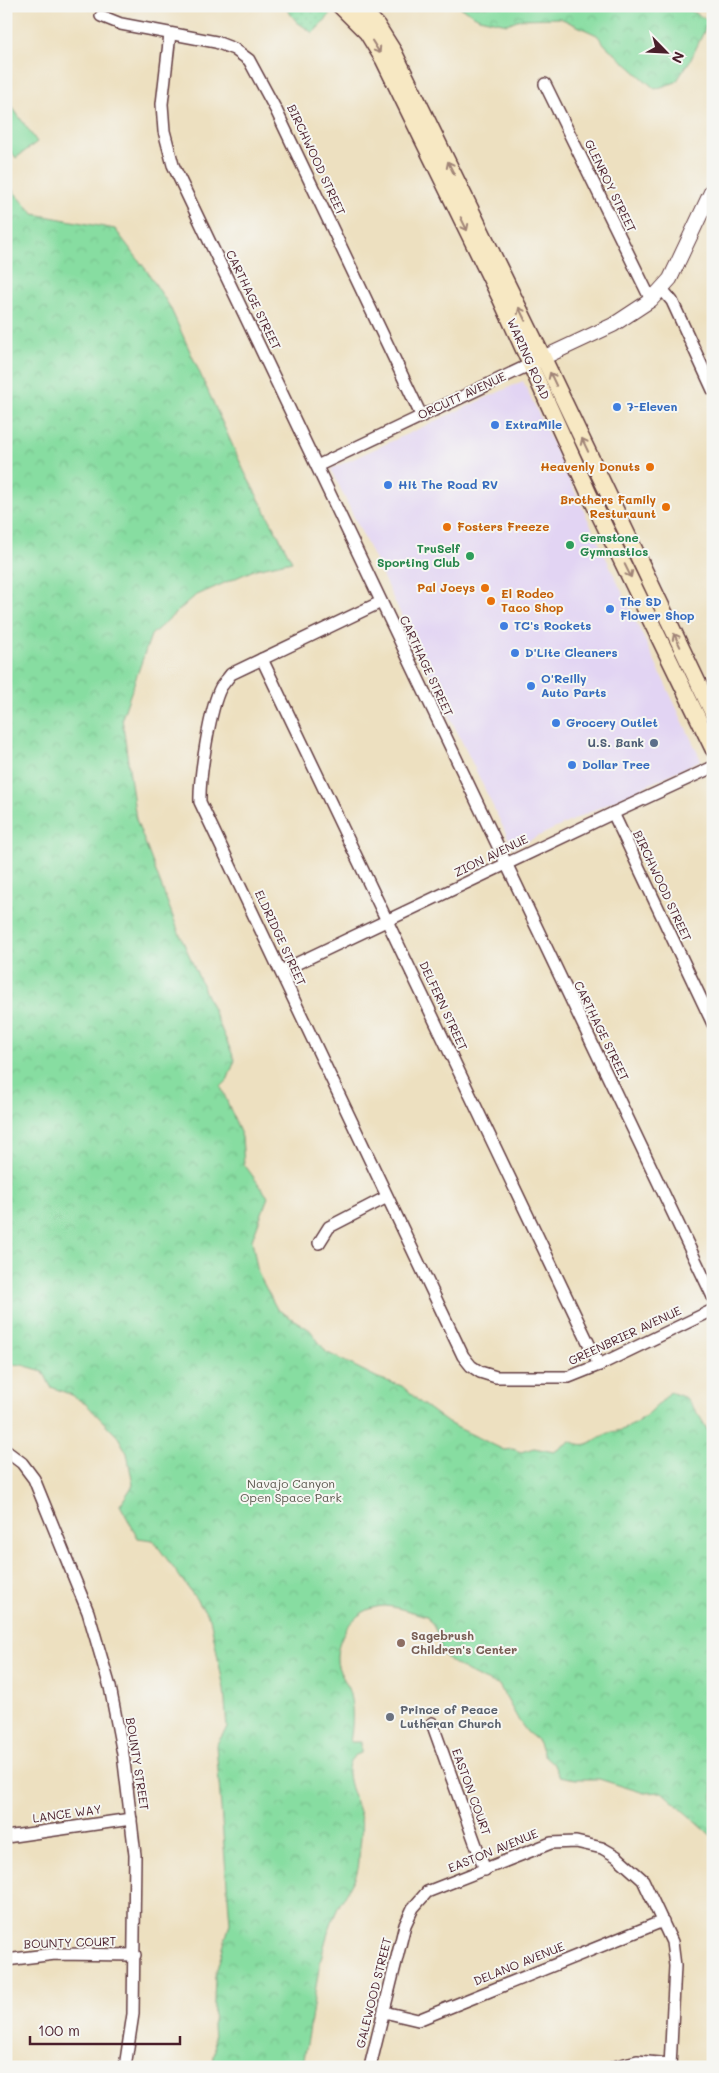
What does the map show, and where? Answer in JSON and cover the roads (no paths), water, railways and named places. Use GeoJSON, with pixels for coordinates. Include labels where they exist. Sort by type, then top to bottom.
{"type":"FeatureCollection","features":[{"type":"Feature","properties":{"kind":"main road","name":"WARING ROAD"},"geometry":{"type":"LineString","coordinates":[[340,6],[367,33],[383,59],[501,300],[529,365],[713,749]]}},
{"type":"Feature","properties":{"kind":"main road","name":"WARING ROAD"},"geometry":{"type":"LineString","coordinates":[[360,6],[377,24],[394,52],[543,357],[713,714]]}},
{"type":"Feature","properties":{"kind":"main road"},"geometry":{"type":"LineString","coordinates":[[698,683],[713,692]]}},
{"type":"Feature","properties":{"kind":"street","name":"BIRCHWOOD STREET"},"geometry":{"type":"LineString","coordinates":[[101,16],[121,24],[226,45],[241,54],[255,68],[421,415]]}},
{"type":"Feature","properties":{"kind":"street","name":"CARTHAGE STREET"},"geometry":{"type":"LineString","coordinates":[[170,34],[162,104],[164,131],[172,165],[713,1297]]}},
{"type":"Feature","properties":{"kind":"street","name":"GLENROY STREET"},"geometry":{"type":"LineString","coordinates":[[545,84],[651,300]]}},
{"type":"Feature","properties":{"kind":"street","name":"ORCUTT AVENUE"},"geometry":{"type":"LineString","coordinates":[[317,466],[613,325],[651,300],[670,279],[709,207],[713,188]]}},
{"type":"Feature","properties":{"kind":"street"},"geometry":{"type":"LineString","coordinates":[[662,289],[672,301],[713,390]]}},
{"type":"Feature","properties":{"kind":"street","name":"ELDRIDGE STREET"},"geometry":{"type":"LineString","coordinates":[[381,602],[231,674],[221,688],[207,742],[199,786],[200,802],[463,1356]]}},
{"type":"Feature","properties":{"kind":"street","name":"DELFERN STREET"},"geometry":{"type":"LineString","coordinates":[[262,659],[598,1365]]}},
{"type":"Feature","properties":{"kind":"street","name":"ZION AVENUE"},"geometry":{"type":"LineString","coordinates":[[281,971],[505,863],[713,767]]}},
{"type":"Feature","properties":{"kind":"street","name":"BIRCHWOOD STREET"},"geometry":{"type":"LineString","coordinates":[[613,813],[713,1024]]}},
{"type":"Feature","properties":{"kind":"street"},"geometry":{"type":"LineString","coordinates":[[319,1243],[328,1228],[387,1198]]}},
{"type":"Feature","properties":{"kind":"street","name":"GREENBRIER AVENUE"},"geometry":{"type":"LineString","coordinates":[[463,1356],[471,1366],[480,1372],[496,1377],[559,1378],[581,1374],[713,1310]]}},
{"type":"Feature","properties":{"kind":"street","name":"BOUNTY STREET"},"geometry":{"type":"LineString","coordinates":[[6,1451],[22,1463],[34,1479],[88,1612],[107,1677],[123,1754],[135,1855],[133,2014],[125,2067]]}},
{"type":"Feature","properties":{"kind":"street","name":"EASTON COURT"},"geometry":{"type":"LineString","coordinates":[[432,1723],[485,1870]]}},
{"type":"Feature","properties":{"kind":"street","name":"LANCE WAY"},"geometry":{"type":"LineString","coordinates":[[6,1837],[131,1819]]}},
{"type":"Feature","properties":{"kind":"street","name":"EASTON AVENUE"},"geometry":{"type":"LineString","coordinates":[[405,1925],[413,1908],[428,1892],[551,1843],[576,1842],[602,1848],[616,1856],[644,1880],[663,1921]]}},
{"type":"Feature","properties":{"kind":"street"},"geometry":{"type":"LineString","coordinates":[[614,2067],[637,2061],[670,2066],[676,1966],[672,1942],[663,1921]]}},
{"type":"Feature","properties":{"kind":"street","name":"DELANO AVENUE"},"geometry":{"type":"LineString","coordinates":[[384,2012],[418,2020],[663,1921]]}},
{"type":"Feature","properties":{"kind":"street","name":"GALEWOOD STREET"},"geometry":{"type":"LineString","coordinates":[[370,2067],[405,1925]]}},
{"type":"Feature","properties":{"kind":"street","name":"BOUNTY COURT"},"geometry":{"type":"LineString","coordinates":[[6,1960],[55,1954],[135,1955]]}},
{"type":"Feature","properties":{"kind":"place","name":"7-Eleven"},"geometry":{"type":"Point","coordinates":[617,407]}},
{"type":"Feature","properties":{"kind":"place","name":"ExtraMile"},"geometry":{"type":"Point","coordinates":[495,425]}},
{"type":"Feature","properties":{"kind":"place","name":"Heavenly Donuts"},"geometry":{"type":"Point","coordinates":[650,467]}},
{"type":"Feature","properties":{"kind":"place","name":"Hit The Road RV"},"geometry":{"type":"Point","coordinates":[388,485]}},
{"type":"Feature","properties":{"kind":"place","name":"Brothers Family Resturaunt"},"geometry":{"type":"Point","coordinates":[666,507]}},
{"type":"Feature","properties":{"kind":"place","name":"Fosters Freeze"},"geometry":{"type":"Point","coordinates":[447,527]}},
{"type":"Feature","properties":{"kind":"place","name":"Gemstone Gymnastics"},"geometry":{"type":"Point","coordinates":[570,545]}},
{"type":"Feature","properties":{"kind":"place","name":"TruSelf Sporting Club"},"geometry":{"type":"Point","coordinates":[470,556]}},
{"type":"Feature","properties":{"kind":"place","name":"Pal Joeys"},"geometry":{"type":"Point","coordinates":[485,588]}},
{"type":"Feature","properties":{"kind":"place","name":"El Rodeo Taco Shop"},"geometry":{"type":"Point","coordinates":[491,601]}},
{"type":"Feature","properties":{"kind":"place","name":"The SD Flower Shop"},"geometry":{"type":"Point","coordinates":[610,609]}},
{"type":"Feature","properties":{"kind":"place","name":"TC's Rockets"},"geometry":{"type":"Point","coordinates":[504,626]}},
{"type":"Feature","properties":{"kind":"place","name":"D'Lite Cleaners"},"geometry":{"type":"Point","coordinates":[515,653]}},
{"type":"Feature","properties":{"kind":"place","name":"O'Reilly Auto Parts"},"geometry":{"type":"Point","coordinates":[531,686]}},
{"type":"Feature","properties":{"kind":"place","name":"Grocery Outlet"},"geometry":{"type":"Point","coordinates":[556,723]}},
{"type":"Feature","properties":{"kind":"place","name":"U.S. Bank"},"geometry":{"type":"Point","coordinates":[654,743]}},
{"type":"Feature","properties":{"kind":"place","name":"Dollar Tree"},"geometry":{"type":"Point","coordinates":[572,765]}},
{"type":"Feature","properties":{"kind":"place","name":"Sagebrush Children's Center"},"geometry":{"type":"Point","coordinates":[401,1643]}},
{"type":"Feature","properties":{"kind":"place","name":"Prince of Peace Lutheran Church"},"geometry":{"type":"Point","coordinates":[390,1717]}},
{"type":"Feature","properties":{"kind":"park label","name":"Navajo Canyon Open Space Park"},"geometry":{"type":"Point","coordinates":[291,1491]}}]}
